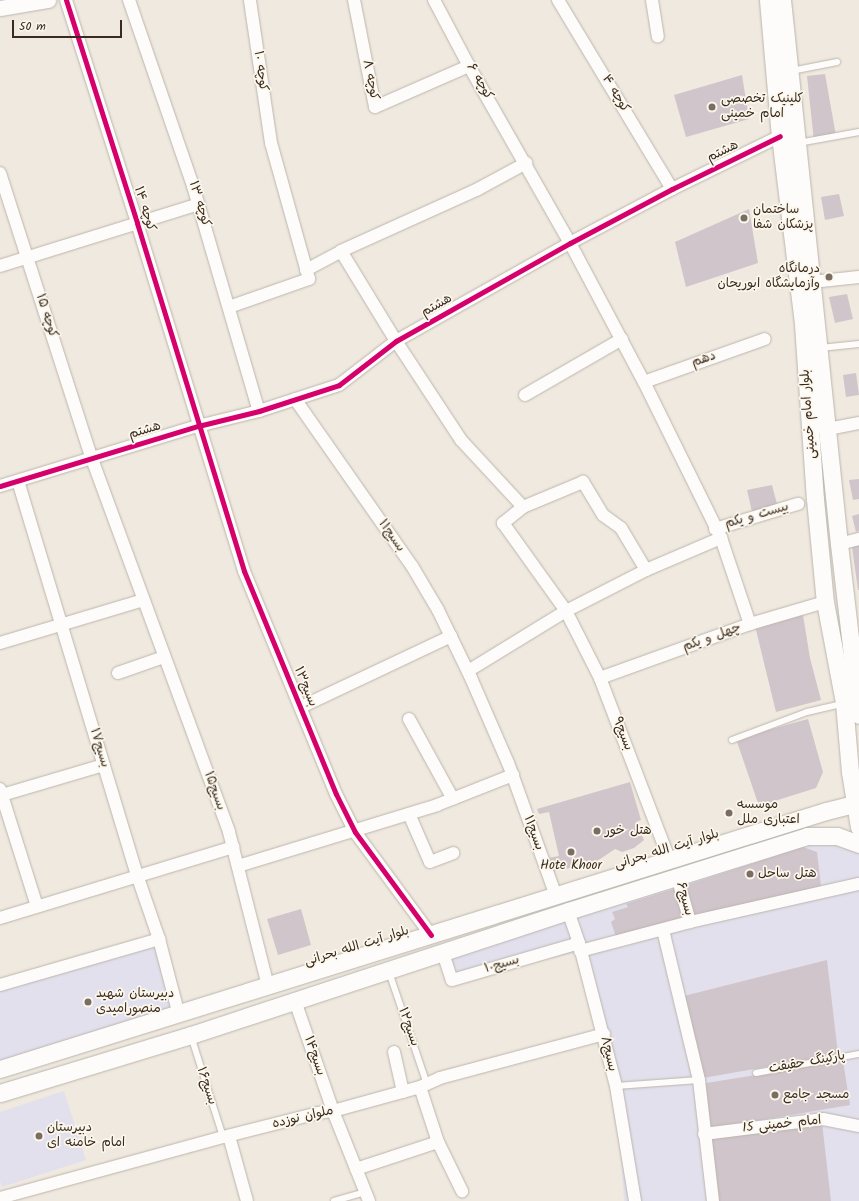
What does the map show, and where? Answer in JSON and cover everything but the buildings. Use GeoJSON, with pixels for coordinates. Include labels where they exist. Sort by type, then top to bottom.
{"type":"FeatureCollection","features":[{"type":"Feature","properties":{"kind":"main road","name":"بلوار امام خمینی"},"geometry":{"type":"LineString","coordinates":[[768,0],[780,136],[803,324],[822,576],[825,602],[844,703],[850,772],[857,804],[859,828]]}},
{"type":"Feature","properties":{"kind":"main road","name":"بلوار امام خمینی"},"geometry":{"type":"LineString","coordinates":[[782,0],[842,573],[856,665],[859,715]]}},
{"type":"Feature","properties":{"kind":"main road"},"geometry":{"type":"LineString","coordinates":[[822,576],[842,573]]}},
{"type":"Feature","properties":{"kind":"main road"},"geometry":{"type":"LineString","coordinates":[[826,811],[844,797],[850,772]]}},
{"type":"Feature","properties":{"kind":"main road","name":"بلوار آیت الله بحرانی"},"geometry":{"type":"LineString","coordinates":[[0,1093],[191,1035],[568,911],[750,836],[826,811],[857,804]]}},
{"type":"Feature","properties":{"kind":"main road"},"geometry":{"type":"LineString","coordinates":[[750,836],[760,836],[763,840],[755,852]]}},
{"type":"Feature","properties":{"kind":"main road","name":"بلوار آیت الله بحرانی"},"geometry":{"type":"LineString","coordinates":[[0,1069],[179,1015],[556,896],[674,868],[755,852],[807,836],[837,836],[859,844]]}},
{"type":"Feature","properties":{"kind":"main road"},"geometry":{"type":"LineString","coordinates":[[129,1030],[138,1051]]}},
{"type":"Feature","properties":{"kind":"street"},"geometry":{"type":"LineString","coordinates":[[0,8],[48,0]]}},
{"type":"Feature","properties":{"kind":"street","name":"کوچه ۱۴"},"geometry":{"type":"LineString","coordinates":[[66,0],[137,223],[198,426]]}},
{"type":"Feature","properties":{"kind":"street","name":"کوچه ۱۳"},"geometry":{"type":"LineString","coordinates":[[129,0],[199,204],[259,411]]}},
{"type":"Feature","properties":{"kind":"street","name":"کوچه ۱۰"},"geometry":{"type":"LineString","coordinates":[[250,0],[271,143],[306,270]]}},
{"type":"Feature","properties":{"kind":"street","name":"کوچه ۸"},"geometry":{"type":"LineString","coordinates":[[354,0],[375,107],[469,66]]}},
{"type":"Feature","properties":{"kind":"street","name":"کوچه ۶"},"geometry":{"type":"LineString","coordinates":[[434,0],[469,66],[526,163],[570,243],[644,382],[718,533],[750,624]]}},
{"type":"Feature","properties":{"kind":"street","name":"کوچه ۴"},"geometry":{"type":"LineString","coordinates":[[558,0],[672,189]]}},
{"type":"Feature","properties":{"kind":"street"},"geometry":{"type":"LineString","coordinates":[[652,0],[658,37]]}},
{"type":"Feature","properties":{"kind":"street","name":"هشتم"},"geometry":{"type":"LineString","coordinates":[[0,486],[198,426],[259,411],[339,385],[396,341],[570,243],[672,189],[780,136]]}},
{"type":"Feature","properties":{"kind":"street"},"geometry":{"type":"LineString","coordinates":[[229,307],[309,279],[306,270],[341,251],[478,189],[526,163]]}},
{"type":"Feature","properties":{"kind":"street","name":"کوچه ۱۵"},"geometry":{"type":"LineString","coordinates":[[0,174],[92,459],[143,600]]}},
{"type":"Feature","properties":{"kind":"street"},"geometry":{"type":"LineString","coordinates":[[0,266],[199,204]]}},
{"type":"Feature","properties":{"kind":"street"},"geometry":{"type":"LineString","coordinates":[[341,251],[396,341],[461,440],[523,507],[583,482],[603,515],[621,528],[646,570]]}},
{"type":"Feature","properties":{"kind":"street"},"geometry":{"type":"LineString","coordinates":[[812,282],[859,276]]}},
{"type":"Feature","properties":{"kind":"street"},"geometry":{"type":"LineString","coordinates":[[525,395],[622,339]]}},
{"type":"Feature","properties":{"kind":"street","name":"دهم"},"geometry":{"type":"LineString","coordinates":[[644,382],[765,339]]}},
{"type":"Feature","properties":{"kind":"street","name":"بسیج۱۱"},"geometry":{"type":"LineString","coordinates":[[294,399],[412,566],[438,610],[470,676],[513,776],[556,896]]}},
{"type":"Feature","properties":{"kind":"street"},"geometry":{"type":"LineString","coordinates":[[828,429],[859,423]]}},
{"type":"Feature","properties":{"kind":"street","name":"بسیج۱۳"},"geometry":{"type":"LineString","coordinates":[[198,426],[244,571],[336,794],[355,832],[431,936]]}},
{"type":"Feature","properties":{"kind":"street","name":"بسیج۱۷"},"geometry":{"type":"LineString","coordinates":[[18,481],[159,940],[179,1015]]}},
{"type":"Feature","properties":{"kind":"street","name":"بیست و یکم"},"geometry":{"type":"LineString","coordinates":[[470,676],[566,610],[718,533],[798,504]]}},
{"type":"Feature","properties":{"kind":"street","name":"بسیج۹"},"geometry":{"type":"LineString","coordinates":[[523,507],[503,523],[566,610],[600,678],[674,868]]}},
{"type":"Feature","properties":{"kind":"street"},"geometry":{"type":"LineString","coordinates":[[839,544],[859,539]]}},
{"type":"Feature","properties":{"kind":"street"},"geometry":{"type":"LineString","coordinates":[[0,643],[143,600]]}},
{"type":"Feature","properties":{"kind":"street","name":"بسیج۱۵"},"geometry":{"type":"LineString","coordinates":[[143,600],[229,832],[268,986]]}},
{"type":"Feature","properties":{"kind":"street","name":"چهل و یکم"},"geometry":{"type":"LineString","coordinates":[[600,678],[750,624],[825,602]]}},
{"type":"Feature","properties":{"kind":"street"},"geometry":{"type":"LineString","coordinates":[[301,707],[451,636]]}},
{"type":"Feature","properties":{"kind":"street"},"geometry":{"type":"LineString","coordinates":[[118,673],[164,657]]}},
{"type":"Feature","properties":{"kind":"street"},"geometry":{"type":"LineString","coordinates":[[410,719],[452,799]]}},
{"type":"Feature","properties":{"kind":"street"},"geometry":{"type":"LineString","coordinates":[[37,906],[1,792],[104,765]]}},
{"type":"Feature","properties":{"kind":"street"},"geometry":{"type":"LineString","coordinates":[[238,866],[355,832],[452,799],[513,776]]}},
{"type":"Feature","properties":{"kind":"street"},"geometry":{"type":"LineString","coordinates":[[409,814],[430,862],[453,853]]}},
{"type":"Feature","properties":{"kind":"street"},"geometry":{"type":"LineString","coordinates":[[0,918],[233,847]]}},
{"type":"Feature","properties":{"kind":"street","name":"بسیج۶"},"geometry":{"type":"LineString","coordinates":[[674,868],[690,922]]}},
{"type":"Feature","properties":{"kind":"street"},"geometry":{"type":"LineString","coordinates":[[580,947],[663,930],[690,922],[859,884]]}},
{"type":"Feature","properties":{"kind":"street","name":"بسیج۸"},"geometry":{"type":"LineString","coordinates":[[568,911],[580,947],[604,1034],[616,1086],[635,1201]]}},
{"type":"Feature","properties":{"kind":"street"},"geometry":{"type":"LineString","coordinates":[[663,930],[699,1080],[704,1134],[713,1201]]}},
{"type":"Feature","properties":{"kind":"street"},"geometry":{"type":"LineString","coordinates":[[0,985],[159,940]]}},
{"type":"Feature","properties":{"kind":"street","name":"بسیج۱۰"},"geometry":{"type":"LineString","coordinates":[[443,952],[452,980],[580,947]]}},
{"type":"Feature","properties":{"kind":"street","name":"بسیج۱۴"},"geometry":{"type":"LineString","coordinates":[[295,1001],[332,1112],[368,1196]]}},
{"type":"Feature","properties":{"kind":"street","name":"ملوان نوزده"},"geometry":{"type":"LineString","coordinates":[[0,1198],[318,1113],[332,1112],[424,1086],[440,1078],[604,1034]]}},
{"type":"Feature","properties":{"kind":"street"},"geometry":{"type":"LineString","coordinates":[[394,1052],[403,1092]]}},
{"type":"Feature","properties":{"kind":"street"},"geometry":{"type":"LineString","coordinates":[[424,1086],[438,1142],[462,1191]]}},
{"type":"Feature","properties":{"kind":"street","name":"امام خمینی 15"},"geometry":{"type":"LineString","coordinates":[[704,1134],[823,1119],[859,1126]]}},
{"type":"Feature","properties":{"kind":"street"},"geometry":{"type":"LineString","coordinates":[[226,1137],[247,1201]]}},
{"type":"Feature","properties":{"kind":"street"},"geometry":{"type":"LineString","coordinates":[[356,1169],[438,1142]]}},
{"type":"Feature","properties":{"kind":"lane"},"geometry":{"type":"LineString","coordinates":[[790,71],[837,62]]}},
{"type":"Feature","properties":{"kind":"lane"},"geometry":{"type":"LineString","coordinates":[[796,143],[859,132]]}},
{"type":"Feature","properties":{"kind":"lane"},"geometry":{"type":"LineString","coordinates":[[818,348],[859,344]]}},
{"type":"Feature","properties":{"kind":"lane"},"geometry":{"type":"LineString","coordinates":[[732,740],[807,712],[844,703]]}},
{"type":"Feature","properties":{"kind":"lane","name":"بسیج۱۲"},"geometry":{"type":"LineString","coordinates":[[388,970],[424,1086]]}},
{"type":"Feature","properties":{"kind":"lane","name":"بسیج۱۶"},"geometry":{"type":"LineString","coordinates":[[191,1035],[226,1137]]}},
{"type":"Feature","properties":{"kind":"lane","name":"پارکینگ حقیقت"},"geometry":{"type":"LineString","coordinates":[[756,1073],[859,1054]]}},
{"type":"Feature","properties":{"kind":"lane"},"geometry":{"type":"LineString","coordinates":[[616,1086],[699,1080]]}},
{"type":"Feature","properties":{"kind":"lane"},"geometry":{"type":"LineString","coordinates":[[334,1201],[368,1196]]}},
{"type":"Feature","properties":{"kind":"shaded area"},"geometry":{"type":"Polygon","coordinates":[[[780,844],[859,844],[859,1201],[624,1201],[617,1091],[585,951],[452,980],[443,953],[780,844]]]}},
{"type":"Feature","properties":{"kind":"shaded area","name":"دبیرستان شهید منصورامیدی"},"geometry":{"type":"Polygon","coordinates":[[[158,944],[179,1015],[0,1069],[0,990],[158,944]]]}},
{"type":"Feature","properties":{"kind":"shaded area","name":"دبیرستان امام خامنه ای"},"geometry":{"type":"Polygon","coordinates":[[[64,1091],[86,1160],[2,1187],[0,1181],[0,1112],[64,1091]]]}},
{"type":"Feature","properties":{"kind":"cycle path"},"geometry":{"type":"LineString","coordinates":[[66,0],[137,223],[244,571],[336,794],[355,832],[431,935]]}},
{"type":"Feature","properties":{"kind":"cycle path"},"geometry":{"type":"LineString","coordinates":[[0,486],[198,426],[259,411],[339,385],[396,341],[570,243],[672,189],[780,136]]}},
{"type":"Feature","properties":{"kind":"place","name":"کلینیک تخصصی امام خمینی"},"geometry":{"type":"Point","coordinates":[712,107]}},
{"type":"Feature","properties":{"kind":"place","name":"ساختمان پزشکان شفا"},"geometry":{"type":"Point","coordinates":[744,218]}},
{"type":"Feature","properties":{"kind":"place","name":"درمانگاه وآزمایشگاه ابوریحان"},"geometry":{"type":"Point","coordinates":[829,277]}},
{"type":"Feature","properties":{"kind":"place","name":"موسسه اعتباری ملل"},"geometry":{"type":"Point","coordinates":[729,813]}},
{"type":"Feature","properties":{"kind":"place","name":"هتل خور"},"geometry":{"type":"Point","coordinates":[597,831]}},
{"type":"Feature","properties":{"kind":"place","name":"Hote Khoor"},"geometry":{"type":"Point","coordinates":[571,852]}},
{"type":"Feature","properties":{"kind":"place","name":"هتل ساحل"},"geometry":{"type":"Point","coordinates":[750,874]}},
{"type":"Feature","properties":{"kind":"place","name":"دبیرستان شهید منصورامیدی"},"geometry":{"type":"Point","coordinates":[88,1002]}},
{"type":"Feature","properties":{"kind":"place","name":"مسجد جامع"},"geometry":{"type":"Point","coordinates":[775,1095]}},
{"type":"Feature","properties":{"kind":"place","name":"دبیرستان امام خامنه ای"},"geometry":{"type":"Point","coordinates":[39,1136]}}]}
